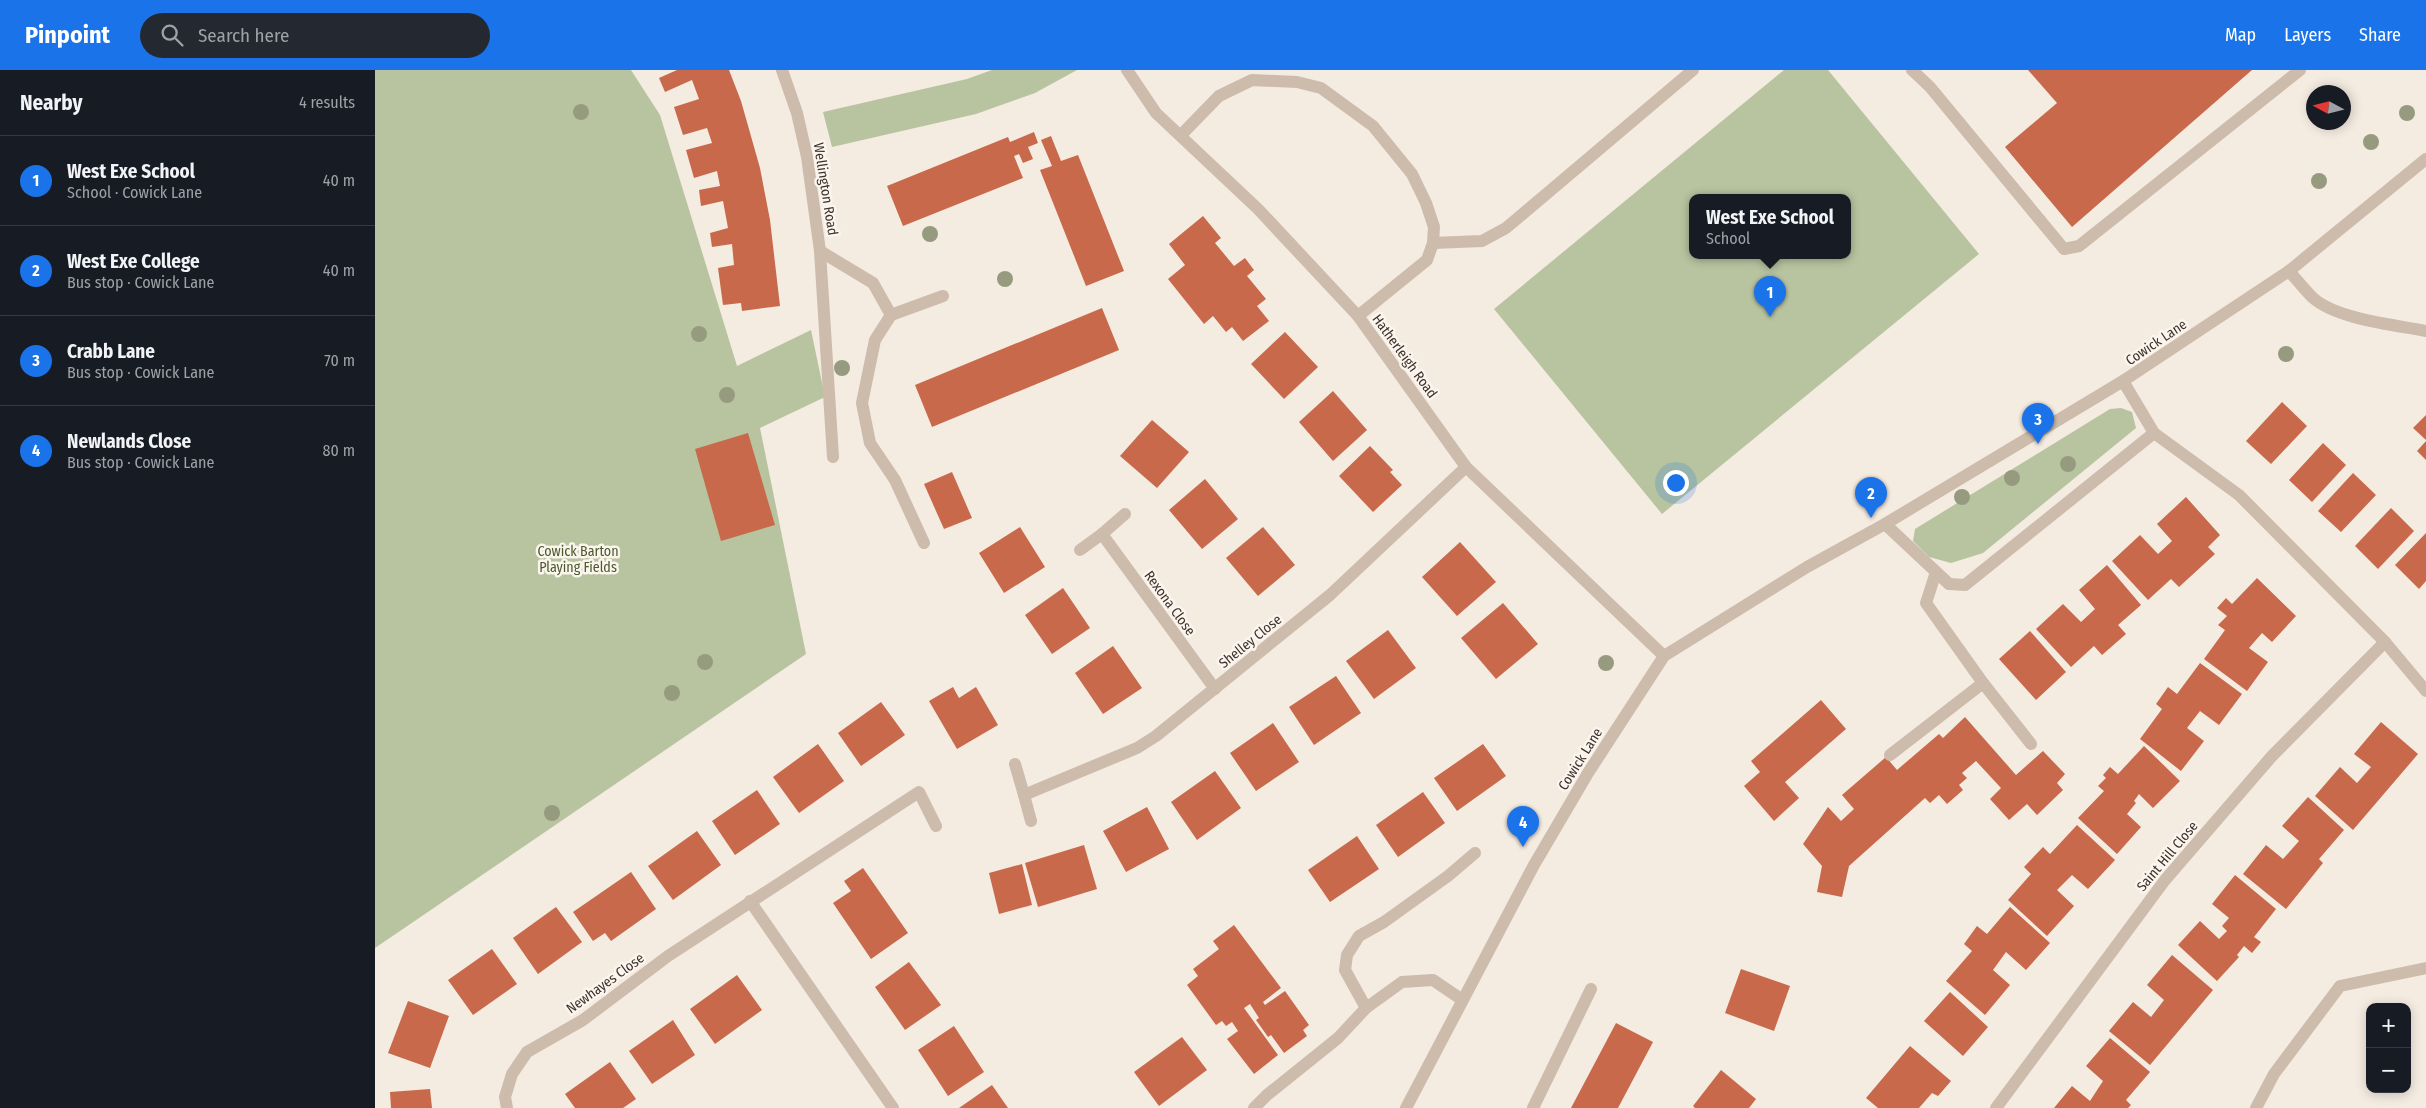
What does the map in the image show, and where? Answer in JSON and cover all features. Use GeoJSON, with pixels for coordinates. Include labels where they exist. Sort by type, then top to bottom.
{"type":"FeatureCollection","features":[{"type":"Feature","properties":{"kind":"street","name":"Wellington Road"},"geometry":{"type":"LineString","coordinates":[[782,70],[797,113],[807,158],[820,250],[873,283],[891,315]]}},
{"type":"Feature","properties":{"kind":"street","name":"Hatherleigh Road"},"geometry":{"type":"LineString","coordinates":[[1127,70],[1157,113],[1258,209],[1357,316],[1466,467],[1664,656]]}},
{"type":"Feature","properties":{"kind":"street"},"geometry":{"type":"LineString","coordinates":[[1433,243],[1482,241],[1506,228],[1693,70]]}},
{"type":"Feature","properties":{"kind":"street"},"geometry":{"type":"LineString","coordinates":[[1912,70],[1930,87],[2064,249],[2079,246],[2300,70]]}},
{"type":"Feature","properties":{"kind":"street"},"geometry":{"type":"LineString","coordinates":[[1181,135],[1219,96],[1252,80],[1297,82],[1321,88],[1373,126],[1412,174],[1426,203],[1434,227],[1433,243],[1427,260],[1357,316]]}},
{"type":"Feature","properties":{"kind":"street","name":"Cowick Lane"},"geometry":{"type":"LineString","coordinates":[[1406,1108],[1461,1000],[1534,865],[1588,773],[1664,656],[1807,567],[1885,524],[2123,381],[2289,271],[2426,160]]}},
{"type":"Feature","properties":{"kind":"street"},"geometry":{"type":"LineString","coordinates":[[820,250],[833,457]]}},
{"type":"Feature","properties":{"kind":"street"},"geometry":{"type":"LineString","coordinates":[[2289,271],[2313,297],[2329,308],[2382,323],[2426,330]]}},
{"type":"Feature","properties":{"kind":"street"},"geometry":{"type":"LineString","coordinates":[[924,543],[895,480],[870,444],[862,403],[875,340],[891,315],[943,296]]}},
{"type":"Feature","properties":{"kind":"street"},"geometry":{"type":"LineString","coordinates":[[2123,381],[2154,433],[2239,496],[2385,642],[2426,691]]}},
{"type":"Feature","properties":{"kind":"street"},"geometry":{"type":"LineString","coordinates":[[1885,524],[1949,584],[1965,585],[2154,433]]}},
{"type":"Feature","properties":{"kind":"street","name":"Shelley Close"},"geometry":{"type":"LineString","coordinates":[[1024,795],[1137,748],[1215,689],[1330,595],[1466,467]]}},
{"type":"Feature","properties":{"kind":"street"},"geometry":{"type":"LineString","coordinates":[[1081,550],[1125,514]]}},
{"type":"Feature","properties":{"kind":"street","name":"Rexona Close"},"geometry":{"type":"LineString","coordinates":[[1102,534],[1215,689]]}},
{"type":"Feature","properties":{"kind":"street"},"geometry":{"type":"LineString","coordinates":[[1936,572],[1927,603],[1983,683],[2031,744]]}},
{"type":"Feature","properties":{"kind":"street","name":"Saint Hill Close"},"geometry":{"type":"LineString","coordinates":[[1996,1108],[2165,880],[2272,756],[2385,642]]}},
{"type":"Feature","properties":{"kind":"street"},"geometry":{"type":"LineString","coordinates":[[1890,755],[1983,683]]}},
{"type":"Feature","properties":{"kind":"street"},"geometry":{"type":"LineString","coordinates":[[1015,764],[1031,821]]}},
{"type":"Feature","properties":{"kind":"street","name":"Newhayes Close"},"geometry":{"type":"LineString","coordinates":[[507,1108],[505,1097],[512,1074],[527,1052],[583,1020],[668,956],[750,901],[919,792],[936,826]]}},
{"type":"Feature","properties":{"kind":"street"},"geometry":{"type":"LineString","coordinates":[[1367,1008],[1345,970],[1347,955],[1359,936],[1383,922],[1448,876],[1475,853]]}},
{"type":"Feature","properties":{"kind":"street"},"geometry":{"type":"LineString","coordinates":[[750,901],[893,1108]]}},
{"type":"Feature","properties":{"kind":"street"},"geometry":{"type":"LineString","coordinates":[[2256,1108],[2274,1074],[2340,986],[2426,968]]}},
{"type":"Feature","properties":{"kind":"street"},"geometry":{"type":"LineString","coordinates":[[1254,1108],[1267,1095],[1338,1038],[1367,1008],[1402,982],[1433,980],[1461,1000]]}},
{"type":"Feature","properties":{"kind":"street"},"geometry":{"type":"LineString","coordinates":[[1533,1108],[1591,989]]}},
{"type":"Feature","properties":{"kind":"green space","name":"Cowick Barton Playing Fields"},"geometry":{"type":"Polygon","coordinates":[[[375,70],[631,70],[660,115],[737,366],[811,330],[825,397],[760,428],[806,654],[375,948],[375,70]]]}},
{"type":"Feature","properties":{"kind":"green space"},"geometry":{"type":"Polygon","coordinates":[[[992,70],[1077,70],[1035,93],[976,114],[832,147],[823,112],[967,79],[992,70]]]}},
{"type":"Feature","properties":{"kind":"green space"},"geometry":{"type":"Polygon","coordinates":[[[1784,70],[1828,70],[1979,254],[1662,514],[1494,309],[1784,70]]]}},
{"type":"Feature","properties":{"kind":"green space"},"geometry":{"type":"Polygon","coordinates":[[[2121,408],[2132,412],[2136,428],[1983,553],[1951,563],[1929,557],[1913,541],[1915,529],[2110,409],[2121,408]]]}},
{"type":"Feature","properties":{"kind":"building"},"geometry":{"type":"Polygon","coordinates":[[[677,70],[729,70],[741,101],[760,168],[770,220],[780,306],[742,311],[741,303],[723,305],[718,268],[734,265],[732,244],[712,247],[710,233],[728,228],[723,201],[701,206],[699,190],[720,186],[717,171],[694,178],[686,150],[712,143],[707,128],[683,135],[674,107],[699,99],[692,80],[665,92],[659,78],[677,70]]]}},
{"type":"Feature","properties":{"kind":"building"},"geometry":{"type":"Polygon","coordinates":[[[2028,70],[2252,70],[2072,227],[2005,147],[2057,103],[2028,70]]]}},
{"type":"Feature","properties":{"kind":"building"},"geometry":{"type":"Polygon","coordinates":[[[1034,132],[1038,143],[1028,147],[1033,159],[1023,163],[1019,154],[1014,156],[1023,178],[903,226],[887,186],[1008,137],[1010,142],[1034,132]]]}},
{"type":"Feature","properties":{"kind":"building"},"geometry":{"type":"Polygon","coordinates":[[[1051,136],[1061,161],[1078,155],[1124,271],[1086,286],[1040,170],[1052,166],[1041,140],[1051,136]]]}},
{"type":"Feature","properties":{"kind":"building"},"geometry":{"type":"Polygon","coordinates":[[[1203,216],[1221,238],[1215,243],[1234,266],[1245,258],[1254,270],[1247,276],[1266,299],[1257,306],[1269,321],[1243,341],[1232,327],[1226,332],[1213,316],[1204,324],[1168,279],[1185,265],[1169,244],[1203,216]]]}},
{"type":"Feature","properties":{"kind":"building"},"geometry":{"type":"Polygon","coordinates":[[[1102,308],[1119,350],[932,427],[915,385],[1102,308]]]}},
{"type":"Feature","properties":{"kind":"building"},"geometry":{"type":"Polygon","coordinates":[[[1285,332],[1318,367],[1284,399],[1251,364],[1285,332]]]}},
{"type":"Feature","properties":{"kind":"building"},"geometry":{"type":"Polygon","coordinates":[[[1333,391],[1367,430],[1333,461],[1299,422],[1333,391]]]}},
{"type":"Feature","properties":{"kind":"building"},"geometry":{"type":"Polygon","coordinates":[[[2282,402],[2307,426],[2271,464],[2246,441],[2282,402]]]}},
{"type":"Feature","properties":{"kind":"building"},"geometry":{"type":"Polygon","coordinates":[[[2426,415],[2426,440],[2413,428],[2426,415]]]}},
{"type":"Feature","properties":{"kind":"building"},"geometry":{"type":"Polygon","coordinates":[[[1152,420],[1189,452],[1157,488],[1120,456],[1152,420]]]}},
{"type":"Feature","properties":{"kind":"building"},"geometry":{"type":"Polygon","coordinates":[[[748,433],[775,525],[721,541],[695,449],[748,433]]]}},
{"type":"Feature","properties":{"kind":"building"},"geometry":{"type":"Polygon","coordinates":[[[2426,441],[2426,460],[2417,451],[2426,441]]]}},
{"type":"Feature","properties":{"kind":"building"},"geometry":{"type":"Polygon","coordinates":[[[2323,443],[2346,465],[2312,502],[2289,480],[2323,443]]]}},
{"type":"Feature","properties":{"kind":"building"},"geometry":{"type":"Polygon","coordinates":[[[1370,446],[1393,470],[1390,472],[1402,485],[1373,512],[1339,476],[1370,446]]]}},
{"type":"Feature","properties":{"kind":"building"},"geometry":{"type":"Polygon","coordinates":[[[952,472],[972,518],[944,529],[924,484],[952,472]]]}},
{"type":"Feature","properties":{"kind":"building"},"geometry":{"type":"Polygon","coordinates":[[[2353,473],[2376,495],[2341,532],[2318,511],[2353,473]]]}},
{"type":"Feature","properties":{"kind":"building"},"geometry":{"type":"Polygon","coordinates":[[[1205,479],[1238,519],[1202,549],[1169,510],[1205,479]]]}},
{"type":"Feature","properties":{"kind":"building"},"geometry":{"type":"Polygon","coordinates":[[[2186,497],[2220,535],[2208,547],[2215,554],[2179,587],[2171,579],[2148,600],[2112,561],[2140,535],[2158,554],[2172,541],[2157,524],[2186,497]]]}},
{"type":"Feature","properties":{"kind":"building"},"geometry":{"type":"Polygon","coordinates":[[[2391,508],[2414,531],[2378,569],[2355,546],[2391,508]]]}},
{"type":"Feature","properties":{"kind":"building"},"geometry":{"type":"Polygon","coordinates":[[[1020,527],[1045,567],[1004,593],[979,553],[1020,527]]]}},
{"type":"Feature","properties":{"kind":"building"},"geometry":{"type":"Polygon","coordinates":[[[1263,527],[1295,565],[1258,596],[1226,558],[1263,527]]]}},
{"type":"Feature","properties":{"kind":"building"},"geometry":{"type":"Polygon","coordinates":[[[2426,533],[2426,581],[2419,589],[2395,565],[2426,533]]]}},
{"type":"Feature","properties":{"kind":"building"},"geometry":{"type":"Polygon","coordinates":[[[1460,542],[1496,582],[1457,616],[1422,577],[1460,542]]]}},
{"type":"Feature","properties":{"kind":"building"},"geometry":{"type":"Polygon","coordinates":[[[2107,565],[2141,605],[2118,625],[2126,634],[2102,655],[2094,646],[2071,667],[2036,629],[2063,604],[2081,622],[2095,609],[2079,590],[2107,565]]]}},
{"type":"Feature","properties":{"kind":"building"},"geometry":{"type":"Polygon","coordinates":[[[2257,578],[2296,616],[2272,642],[2262,633],[2249,648],[2268,662],[2247,691],[2204,659],[2225,630],[2218,625],[2227,616],[2217,608],[2226,598],[2232,604],[2257,578]]]}},
{"type":"Feature","properties":{"kind":"building"},"geometry":{"type":"Polygon","coordinates":[[[1063,588],[1090,628],[1052,654],[1025,615],[1063,588]]]}},
{"type":"Feature","properties":{"kind":"building"},"geometry":{"type":"Polygon","coordinates":[[[1503,603],[1538,644],[1496,679],[1461,638],[1503,603]]]}},
{"type":"Feature","properties":{"kind":"building"},"geometry":{"type":"Polygon","coordinates":[[[1388,630],[1416,668],[1374,699],[1346,661],[1388,630]]]}},
{"type":"Feature","properties":{"kind":"building"},"geometry":{"type":"Polygon","coordinates":[[[2030,631],[2066,672],[2036,700],[1999,659],[2030,631]]]}},
{"type":"Feature","properties":{"kind":"building"},"geometry":{"type":"Polygon","coordinates":[[[1113,646],[1142,688],[1103,714],[1075,673],[1113,646]]]}},
{"type":"Feature","properties":{"kind":"building"},"geometry":{"type":"Polygon","coordinates":[[[2200,663],[2242,694],[2219,725],[2200,711],[2187,728],[2204,741],[2181,771],[2140,739],[2162,709],[2156,704],[2168,687],[2177,694],[2200,663]]]}},
{"type":"Feature","properties":{"kind":"building"},"geometry":{"type":"Polygon","coordinates":[[[1336,676],[1361,713],[1314,745],[1289,707],[1336,676]]]}},
{"type":"Feature","properties":{"kind":"building"},"geometry":{"type":"Polygon","coordinates":[[[953,687],[959,698],[976,687],[998,725],[957,749],[929,701],[953,687]]]}},
{"type":"Feature","properties":{"kind":"building"},"geometry":{"type":"Polygon","coordinates":[[[1821,700],[1846,729],[1785,782],[1799,798],[1774,821],[1744,786],[1760,772],[1751,761],[1821,700]]]}},
{"type":"Feature","properties":{"kind":"building"},"geometry":{"type":"Polygon","coordinates":[[[881,702],[905,735],[861,766],[838,733],[881,702]]]}},
{"type":"Feature","properties":{"kind":"building"},"geometry":{"type":"Polygon","coordinates":[[[1965,717],[2016,775],[2043,751],[2065,774],[2057,783],[2063,790],[2037,815],[2027,804],[2009,820],[1990,799],[2001,788],[1976,761],[1962,773],[1967,778],[1959,785],[1963,790],[1947,804],[1939,795],[1930,803],[1925,798],[1849,866],[1842,897],[1817,892],[1822,866],[1803,844],[1828,807],[1841,821],[1854,809],[1842,795],[1886,757],[1897,770],[1939,734],[1943,738],[1965,717]]]}},
{"type":"Feature","properties":{"kind":"building"},"geometry":{"type":"Polygon","coordinates":[[[2381,722],[2418,754],[2353,830],[2315,796],[2340,767],[2357,783],[2371,767],[2354,754],[2381,722]]]}},
{"type":"Feature","properties":{"kind":"building"},"geometry":{"type":"Polygon","coordinates":[[[1273,723],[1299,762],[1256,791],[1230,753],[1273,723]]]}},
{"type":"Feature","properties":{"kind":"building"},"geometry":{"type":"Polygon","coordinates":[[[818,744],[844,781],[799,813],[773,777],[818,744]]]}},
{"type":"Feature","properties":{"kind":"building"},"geometry":{"type":"Polygon","coordinates":[[[1483,744],[1506,776],[1457,811],[1434,778],[1483,744]]]}},
{"type":"Feature","properties":{"kind":"building"},"geometry":{"type":"Polygon","coordinates":[[[2144,746],[2180,781],[2153,808],[2139,794],[2134,801],[2136,803],[2127,814],[2141,827],[2117,854],[2078,818],[2104,791],[2098,786],[2106,778],[2103,775],[2110,767],[2118,774],[2144,746]]]}},
{"type":"Feature","properties":{"kind":"building"},"geometry":{"type":"Polygon","coordinates":[[[1215,771],[1241,808],[1197,840],[1171,802],[1215,771]]]}},
{"type":"Feature","properties":{"kind":"building"},"geometry":{"type":"Polygon","coordinates":[[[757,790],[780,824],[735,855],[712,821],[757,790]]]}},
{"type":"Feature","properties":{"kind":"building"},"geometry":{"type":"Polygon","coordinates":[[[1423,792],[1445,823],[1398,857],[1376,825],[1423,792]]]}},
{"type":"Feature","properties":{"kind":"building"},"geometry":{"type":"Polygon","coordinates":[[[2308,797],[2344,830],[2319,859],[2323,863],[2286,909],[2243,874],[2266,845],[2283,859],[2299,841],[2282,826],[2308,797]]]}},
{"type":"Feature","properties":{"kind":"building"},"geometry":{"type":"Polygon","coordinates":[[[1147,807],[1169,849],[1126,872],[1103,831],[1147,807]]]}},
{"type":"Feature","properties":{"kind":"building"},"geometry":{"type":"Polygon","coordinates":[[[2077,825],[2115,860],[2088,889],[2072,875],[2057,890],[2074,906],[2047,936],[2008,900],[2031,874],[2024,867],[2043,847],[2050,854],[2077,825]]]}},
{"type":"Feature","properties":{"kind":"building"},"geometry":{"type":"Polygon","coordinates":[[[697,831],[721,865],[673,900],[648,866],[697,831]]]}},
{"type":"Feature","properties":{"kind":"building"},"geometry":{"type":"Polygon","coordinates":[[[1357,836],[1379,869],[1330,902],[1308,870],[1357,836]]]}},
{"type":"Feature","properties":{"kind":"building"},"geometry":{"type":"Polygon","coordinates":[[[1084,845],[1097,889],[1038,907],[1025,863],[1084,845]]]}},
{"type":"Feature","properties":{"kind":"building"},"geometry":{"type":"Polygon","coordinates":[[[1022,864],[1032,905],[999,914],[989,873],[1022,864]]]}},
{"type":"Feature","properties":{"kind":"building"},"geometry":{"type":"Polygon","coordinates":[[[863,868],[908,933],[871,959],[833,903],[851,891],[844,881],[863,868]]]}},
{"type":"Feature","properties":{"kind":"building"},"geometry":{"type":"Polygon","coordinates":[[[631,872],[656,909],[611,941],[605,933],[593,941],[573,912],[631,872]]]}},
{"type":"Feature","properties":{"kind":"building"},"geometry":{"type":"Polygon","coordinates":[[[2235,875],[2276,909],[2254,937],[2261,942],[2252,953],[2244,946],[2237,955],[2239,957],[2217,981],[2178,945],[2200,921],[2219,939],[2227,931],[2222,926],[2229,918],[2212,904],[2235,875]]]}},
{"type":"Feature","properties":{"kind":"building"},"geometry":{"type":"Polygon","coordinates":[[[556,907],[582,942],[538,974],[513,938],[556,907]]]}},
{"type":"Feature","properties":{"kind":"building"},"geometry":{"type":"Polygon","coordinates":[[[2010,907],[2050,943],[2026,970],[2006,952],[1993,970],[2010,985],[1985,1015],[1946,981],[1972,951],[1964,944],[1977,926],[1987,934],[2010,907]]]}},
{"type":"Feature","properties":{"kind":"building"},"geometry":{"type":"Polygon","coordinates":[[[1234,925],[1281,988],[1263,1002],[1265,1005],[1285,991],[1309,1025],[1303,1030],[1307,1036],[1284,1053],[1271,1035],[1268,1037],[1256,1020],[1259,1018],[1250,1004],[1244,1008],[1278,1055],[1254,1074],[1227,1039],[1238,1031],[1232,1022],[1226,1026],[1222,1021],[1216,1025],[1187,985],[1198,976],[1193,969],[1219,949],[1213,941],[1234,925]]]}},
{"type":"Feature","properties":{"kind":"building"},"geometry":{"type":"Polygon","coordinates":[[[492,949],[517,984],[473,1015],[448,980],[492,949]]]}},
{"type":"Feature","properties":{"kind":"building"},"geometry":{"type":"Polygon","coordinates":[[[2172,955],[2213,990],[2150,1065],[2109,1031],[2133,1002],[2151,1017],[2164,1000],[2147,985],[2172,955]]]}},
{"type":"Feature","properties":{"kind":"building"},"geometry":{"type":"Polygon","coordinates":[[[909,962],[941,1005],[905,1030],[875,987],[909,962]]]}},
{"type":"Feature","properties":{"kind":"building"},"geometry":{"type":"Polygon","coordinates":[[[1741,969],[1790,986],[1774,1031],[1725,1013],[1741,969]]]}},
{"type":"Feature","properties":{"kind":"building"},"geometry":{"type":"Polygon","coordinates":[[[737,975],[762,1010],[715,1044],[690,1009],[737,975]]]}},
{"type":"Feature","properties":{"kind":"building"},"geometry":{"type":"Polygon","coordinates":[[[1950,992],[1988,1027],[1963,1056],[1924,1021],[1950,992]]]}},
{"type":"Feature","properties":{"kind":"building"},"geometry":{"type":"Polygon","coordinates":[[[408,1001],[449,1016],[430,1068],[388,1053],[408,1001]]]}},
{"type":"Feature","properties":{"kind":"building"},"geometry":{"type":"Polygon","coordinates":[[[673,1020],[695,1055],[652,1084],[629,1051],[673,1020]]]}},
{"type":"Feature","properties":{"kind":"building"},"geometry":{"type":"Polygon","coordinates":[[[1616,1023],[1653,1042],[1618,1108],[1571,1108],[1616,1023]]]}},
{"type":"Feature","properties":{"kind":"building"},"geometry":{"type":"Polygon","coordinates":[[[954,1026],[984,1072],[948,1096],[918,1050],[954,1026]]]}},
{"type":"Feature","properties":{"kind":"building"},"geometry":{"type":"Polygon","coordinates":[[[1182,1037],[1207,1070],[1159,1106],[1134,1072],[1182,1037]]]}},
{"type":"Feature","properties":{"kind":"building"},"geometry":{"type":"Polygon","coordinates":[[[2110,1038],[2150,1072],[2126,1100],[2131,1105],[2128,1108],[2054,1108],[2072,1086],[2090,1101],[2103,1081],[2086,1066],[2110,1038]]]}},
{"type":"Feature","properties":{"kind":"building"},"geometry":{"type":"Polygon","coordinates":[[[1910,1046],[1951,1081],[1938,1096],[1932,1093],[1919,1108],[1878,1108],[1866,1098],[1910,1046]]]}},
{"type":"Feature","properties":{"kind":"building"},"geometry":{"type":"Polygon","coordinates":[[[610,1062],[636,1099],[623,1108],[575,1108],[565,1094],[610,1062]]]}},
{"type":"Feature","properties":{"kind":"building"},"geometry":{"type":"Polygon","coordinates":[[[1721,1070],[1756,1099],[1749,1108],[1695,1108],[1693,1106],[1721,1070]]]}},
{"type":"Feature","properties":{"kind":"building"},"geometry":{"type":"Polygon","coordinates":[[[992,1085],[1008,1108],[959,1108],[992,1085]]]}},
{"type":"Feature","properties":{"kind":"building"},"geometry":{"type":"Polygon","coordinates":[[[430,1089],[432,1108],[391,1108],[390,1092],[430,1089]]]}},
{"type":"Feature","properties":{"kind":"place","name":"West Exe School"},"geometry":{"type":"Point","coordinates":[1770,317]}},
{"type":"Feature","properties":{"kind":"place","name":"Crabb Lane"},"geometry":{"type":"Point","coordinates":[2038,444]}},
{"type":"Feature","properties":{"kind":"place","name":"West Exe College"},"geometry":{"type":"Point","coordinates":[1871,518]}},
{"type":"Feature","properties":{"kind":"place","name":"Newlands Close"},"geometry":{"type":"Point","coordinates":[1523,847]}}]}
